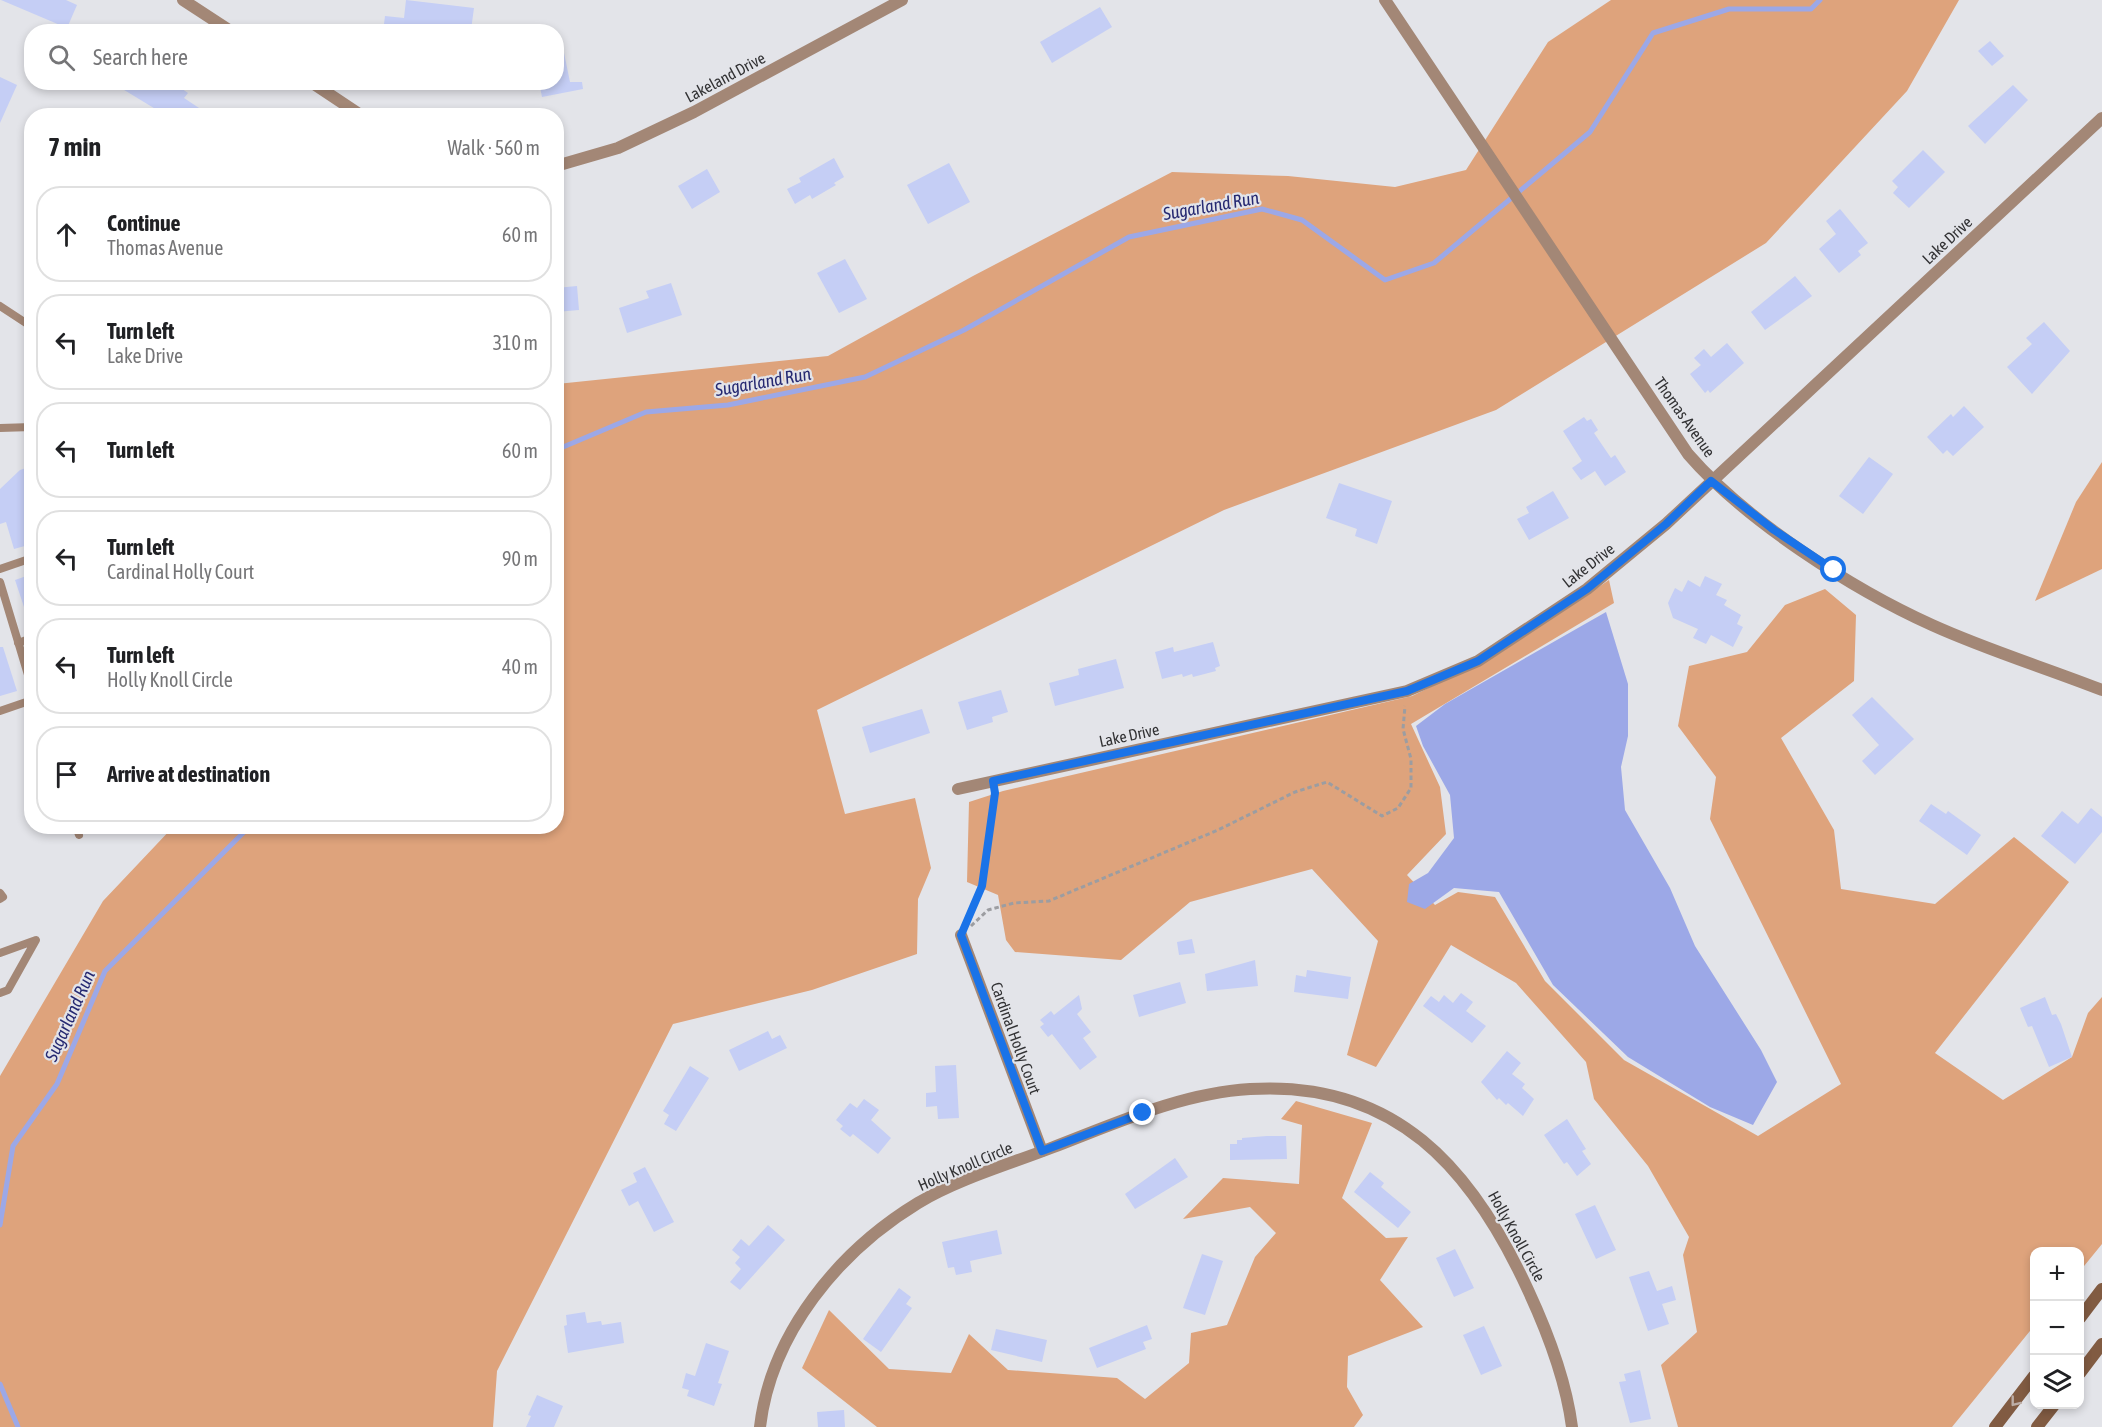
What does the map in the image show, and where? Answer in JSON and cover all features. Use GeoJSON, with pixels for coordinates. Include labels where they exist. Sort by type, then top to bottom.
{"type":"FeatureCollection","features":[{"type":"Feature","properties":{"kind":"main road"},"geometry":{"type":"LineString","coordinates":[[2084,1312],[2102,1289]]}},
{"type":"Feature","properties":{"kind":"main road"},"geometry":{"type":"LineString","coordinates":[[2084,1367],[2102,1344]]}},
{"type":"Feature","properties":{"kind":"main road"},"geometry":{"type":"LineString","coordinates":[[1995,1427],[2030,1381]]}},
{"type":"Feature","properties":{"kind":"main road"},"geometry":{"type":"LineString","coordinates":[[2037,1427],[2051,1409]]}},
{"type":"Feature","properties":{"kind":"street"},"geometry":{"type":"LineString","coordinates":[[183,0],[220,24]]}},
{"type":"Feature","properties":{"kind":"street","name":"Lakeland Drive"},"geometry":{"type":"LineString","coordinates":[[564,164],[618,148],[694,112],[902,0]]}},
{"type":"Feature","properties":{"kind":"street","name":"Thomas Avenue"},"geometry":{"type":"LineString","coordinates":[[1385,0],[1688,454],[1711,481],[1774,530],[1868,592],[1932,625],[2102,690]]}},
{"type":"Feature","properties":{"kind":"street"},"geometry":{"type":"LineString","coordinates":[[323,90],[350,108]]}},
{"type":"Feature","properties":{"kind":"street","name":"Lake Drive"},"geometry":{"type":"LineString","coordinates":[[958,789],[1407,691],[1478,661],[1587,589],[1666,524],[2102,118]]}},
{"type":"Feature","properties":{"kind":"street","name":"Cardinal Holly Court"},"geometry":{"type":"LineString","coordinates":[[961,935],[1042,1151]]}},
{"type":"Feature","properties":{"kind":"street","name":"Holly Knoll Circle"},"geometry":{"type":"LineString","coordinates":[[760,1427],[768,1388],[781,1354],[801,1316],[825,1282],[849,1256],[887,1223],[920,1202],[1042,1151],[1143,1113],[1222,1091],[1279,1088],[1344,1099],[1374,1110],[1402,1125],[1451,1165],[1486,1209],[1513,1256],[1534,1302],[1559,1371],[1572,1427]]}},
{"type":"Feature","properties":{"kind":"lane"},"geometry":{"type":"LineString","coordinates":[[0,306],[24,322]]}},
{"type":"Feature","properties":{"kind":"lane"},"geometry":{"type":"LineString","coordinates":[[0,428],[24,427]]}},
{"type":"Feature","properties":{"kind":"lane"},"geometry":{"type":"LineString","coordinates":[[0,569],[24,561]]}},
{"type":"Feature","properties":{"kind":"lane"},"geometry":{"type":"LineString","coordinates":[[0,582],[24,662]]}},
{"type":"Feature","properties":{"kind":"lane"},"geometry":{"type":"LineString","coordinates":[[18,643],[24,641]]}},
{"type":"Feature","properties":{"kind":"lane"},"geometry":{"type":"LineString","coordinates":[[0,711],[24,703]]}},
{"type":"Feature","properties":{"kind":"lane"},"geometry":{"type":"LineString","coordinates":[[0,893],[3,897],[0,899]]}},
{"type":"Feature","properties":{"kind":"lane"},"geometry":{"type":"LineString","coordinates":[[0,953],[36,940],[8,990],[0,993]]}},
{"type":"Feature","properties":{"kind":"path"},"geometry":{"type":"LineString","coordinates":[[961,935],[988,909],[1014,903],[1049,901],[1218,831],[1295,792],[1327,782],[1382,816],[1398,808],[1411,788],[1411,759],[1403,729],[1407,691]]}},
{"type":"Feature","properties":{"kind":"path"},"geometry":{"type":"LineString","coordinates":[[961,935],[982,886],[995,793],[993,781]]}},
{"type":"Feature","properties":{"kind":"shaded area"},"geometry":{"type":"Polygon","coordinates":[[[1611,0],[1959,0],[1907,91],[1766,243],[1496,410],[1224,510],[817,710],[845,814],[915,798],[931,868],[918,899],[917,954],[812,990],[673,1024],[497,1371],[493,1427],[0,1427],[0,1076],[103,901],[166,834],[564,834],[564,383],[828,356],[973,276],[1172,172],[1288,176],[1395,187],[1466,170],[1548,42],[1611,0]]]}},
{"type":"Feature","properties":{"kind":"shaded area"},"geometry":{"type":"Polygon","coordinates":[[[2102,462],[2102,569],[2035,601],[2076,502],[2102,462]]]}},
{"type":"Feature","properties":{"kind":"shaded area"},"geometry":{"type":"Polygon","coordinates":[[[1609,580],[1614,603],[1411,724],[1440,787],[1446,834],[1407,875],[1435,905],[1458,892],[1495,897],[1545,981],[1624,1060],[1758,1136],[1841,1084],[1710,819],[1716,777],[1678,726],[1689,666],[1747,652],[1785,605],[1825,589],[1856,615],[1854,681],[1781,738],[1834,830],[1841,889],[1935,904],[2014,837],[2069,882],[1935,1053],[2003,1100],[2072,1057],[2088,1013],[2102,997],[2102,1244],[2084,1266],[2084,1247],[2030,1247],[2030,1331],[1952,1427],[1678,1427],[1661,1365],[1697,1332],[1683,1255],[1689,1237],[1648,1166],[1594,1099],[1586,1062],[1516,983],[1451,945],[1376,1067],[1347,1055],[1378,941],[1312,869],[1190,902],[1121,960],[1015,952],[1006,940],[998,895],[967,882],[969,802],[1003,791],[1412,696],[1497,655],[1609,580]]]}},
{"type":"Feature","properties":{"kind":"shaded area"},"geometry":{"type":"Polygon","coordinates":[[[1296,1101],[1372,1123],[1342,1198],[1386,1238],[1408,1237],[1380,1280],[1423,1327],[1348,1356],[1347,1387],[1363,1415],[1354,1427],[877,1427],[802,1368],[829,1310],[889,1369],[951,1373],[969,1334],[1008,1370],[1117,1378],[1145,1399],[1189,1363],[1191,1333],[1227,1325],[1255,1257],[1276,1233],[1250,1207],[1183,1219],[1223,1178],[1299,1184],[1302,1125],[1281,1119],[1296,1101]]]}},
{"type":"Feature","properties":{"kind":"water"},"geometry":{"type":"Polygon","coordinates":[[[1606,612],[1628,684],[1628,736],[1621,767],[1625,810],[1670,888],[1695,946],[1761,1050],[1777,1082],[1753,1125],[1710,1107],[1628,1057],[1553,985],[1499,892],[1454,888],[1425,909],[1407,902],[1409,884],[1428,873],[1454,838],[1450,795],[1423,746],[1416,726],[1445,704],[1606,612]]]}},
{"type":"Feature","properties":{"kind":"building"},"geometry":{"type":"Polygon","coordinates":[[[1,0],[66,0],[77,5],[69,24],[58,24],[1,0]]]}},
{"type":"Feature","properties":{"kind":"building"},"geometry":{"type":"Polygon","coordinates":[[[406,0],[474,8],[472,24],[384,24],[385,16],[404,18],[406,0]]]}},
{"type":"Feature","properties":{"kind":"building"},"geometry":{"type":"Polygon","coordinates":[[[1100,7],[1112,27],[1052,63],[1040,42],[1100,7]]]}},
{"type":"Feature","properties":{"kind":"building"},"geometry":{"type":"Polygon","coordinates":[[[1990,41],[2004,56],[1992,66],[1978,51],[1990,41]]]}},
{"type":"Feature","properties":{"kind":"building"},"geometry":{"type":"Polygon","coordinates":[[[564,53],[570,82],[582,82],[583,89],[542,97],[541,90],[564,90],[564,53]]]}},
{"type":"Feature","properties":{"kind":"building"},"geometry":{"type":"Polygon","coordinates":[[[0,77],[17,85],[0,123],[0,77]]]}},
{"type":"Feature","properties":{"kind":"building"},"geometry":{"type":"Polygon","coordinates":[[[2013,85],[2028,100],[1985,144],[1968,126],[2013,85]]]}},
{"type":"Feature","properties":{"kind":"building"},"geometry":{"type":"Polygon","coordinates":[[[124,90],[184,90],[188,93],[184,98],[199,108],[154,108],[124,90]]]}},
{"type":"Feature","properties":{"kind":"building"},"geometry":{"type":"Polygon","coordinates":[[[1923,150],[1945,172],[1909,208],[1893,193],[1898,187],[1892,181],[1923,150]]]}},
{"type":"Feature","properties":{"kind":"building"},"geometry":{"type":"Polygon","coordinates":[[[834,158],[844,177],[834,183],[836,185],[812,199],[810,195],[795,204],[787,189],[801,182],[799,178],[834,158]]]}},
{"type":"Feature","properties":{"kind":"building"},"geometry":{"type":"Polygon","coordinates":[[[949,163],[970,202],[928,224],[907,185],[949,163]]]}},
{"type":"Feature","properties":{"kind":"building"},"geometry":{"type":"Polygon","coordinates":[[[707,169],[720,192],[692,209],[678,186],[707,169]]]}},
{"type":"Feature","properties":{"kind":"building"},"geometry":{"type":"Polygon","coordinates":[[[1840,209],[1868,243],[1858,251],[1861,255],[1839,273],[1819,249],[1836,234],[1826,221],[1840,209]]]}},
{"type":"Feature","properties":{"kind":"building"},"geometry":{"type":"Polygon","coordinates":[[[845,259],[867,299],[839,313],[817,273],[845,259]]]}},
{"type":"Feature","properties":{"kind":"building"},"geometry":{"type":"Polygon","coordinates":[[[1795,276],[1812,296],[1765,330],[1751,312],[1795,276]]]}},
{"type":"Feature","properties":{"kind":"building"},"geometry":{"type":"Polygon","coordinates":[[[671,283],[682,315],[627,333],[619,308],[649,298],[646,291],[671,283]]]}},
{"type":"Feature","properties":{"kind":"building"},"geometry":{"type":"Polygon","coordinates":[[[577,286],[579,310],[564,311],[564,287],[577,286]]]}},
{"type":"Feature","properties":{"kind":"building"},"geometry":{"type":"Polygon","coordinates":[[[2044,322],[2070,351],[2032,394],[2007,367],[2032,344],[2026,338],[2044,322]]]}},
{"type":"Feature","properties":{"kind":"building"},"geometry":{"type":"Polygon","coordinates":[[[1727,343],[1744,363],[1710,393],[1708,390],[1705,393],[1690,374],[1701,365],[1694,358],[1704,349],[1711,357],[1727,343]]]}},
{"type":"Feature","properties":{"kind":"building"},"geometry":{"type":"Polygon","coordinates":[[[1964,406],[1984,427],[1953,456],[1947,450],[1943,454],[1927,437],[1951,414],[1953,417],[1964,406]]]}},
{"type":"Feature","properties":{"kind":"building"},"geometry":{"type":"Polygon","coordinates":[[[1584,417],[1587,421],[1591,419],[1598,430],[1594,433],[1611,458],[1615,455],[1626,472],[1605,486],[1595,471],[1581,480],[1572,468],[1582,461],[1563,431],[1584,417]]]}},
{"type":"Feature","properties":{"kind":"building"},"geometry":{"type":"Polygon","coordinates":[[[1869,457],[1893,474],[1863,514],[1839,496],[1869,457]]]}},
{"type":"Feature","properties":{"kind":"building"},"geometry":{"type":"Polygon","coordinates":[[[24,469],[24,546],[14,549],[6,522],[0,524],[0,489],[24,469]]]}},
{"type":"Feature","properties":{"kind":"building"},"geometry":{"type":"Polygon","coordinates":[[[1339,483],[1392,501],[1377,544],[1355,536],[1357,529],[1326,518],[1339,483]]]}},
{"type":"Feature","properties":{"kind":"building"},"geometry":{"type":"Polygon","coordinates":[[[1553,491],[1569,518],[1529,540],[1517,519],[1529,513],[1526,507],[1553,491]]]}},
{"type":"Feature","properties":{"kind":"building"},"geometry":{"type":"Polygon","coordinates":[[[1705,576],[1722,584],[1716,595],[1727,600],[1724,605],[1741,615],[1737,624],[1743,627],[1733,647],[1711,635],[1706,644],[1693,638],[1698,629],[1673,618],[1668,603],[1675,588],[1682,592],[1688,580],[1700,587],[1705,576]]]}},
{"type":"Feature","properties":{"kind":"building"},"geometry":{"type":"Polygon","coordinates":[[[24,577],[24,607],[15,580],[24,577]]]}},
{"type":"Feature","properties":{"kind":"building"},"geometry":{"type":"Polygon","coordinates":[[[1213,642],[1220,666],[1215,668],[1216,671],[1193,677],[1192,674],[1183,677],[1182,674],[1162,679],[1155,652],[1173,647],[1174,652],[1213,642]]]}},
{"type":"Feature","properties":{"kind":"building"},"geometry":{"type":"Polygon","coordinates":[[[0,647],[3,647],[17,691],[0,696],[0,647]]]}},
{"type":"Feature","properties":{"kind":"building"},"geometry":{"type":"Polygon","coordinates":[[[1116,659],[1124,688],[1055,706],[1049,683],[1079,675],[1078,669],[1116,659]]]}},
{"type":"Feature","properties":{"kind":"building"},"geometry":{"type":"Polygon","coordinates":[[[1001,690],[1008,712],[992,717],[993,722],[967,730],[958,702],[1001,690]]]}},
{"type":"Feature","properties":{"kind":"building"},"geometry":{"type":"Polygon","coordinates":[[[1872,697],[1914,739],[1875,775],[1862,761],[1879,745],[1852,715],[1872,697]]]}},
{"type":"Feature","properties":{"kind":"building"},"geometry":{"type":"Polygon","coordinates":[[[922,709],[930,733],[870,753],[862,727],[922,709]]]}},
{"type":"Feature","properties":{"kind":"building"},"geometry":{"type":"Polygon","coordinates":[[[1931,804],[1946,814],[1948,811],[1981,835],[1967,855],[1919,821],[1931,804]]]}},
{"type":"Feature","properties":{"kind":"building"},"geometry":{"type":"Polygon","coordinates":[[[2091,808],[2102,817],[2102,832],[2075,864],[2041,836],[2062,811],[2078,824],[2091,808]]]}},
{"type":"Feature","properties":{"kind":"building"},"geometry":{"type":"Polygon","coordinates":[[[1192,939],[1195,953],[1179,955],[1177,942],[1192,939]]]}},
{"type":"Feature","properties":{"kind":"building"},"geometry":{"type":"Polygon","coordinates":[[[1255,960],[1258,986],[1207,991],[1205,974],[1255,960]]]}},
{"type":"Feature","properties":{"kind":"building"},"geometry":{"type":"Polygon","coordinates":[[[1307,970],[1351,977],[1348,999],[1294,992],[1296,975],[1306,977],[1307,970]]]}},
{"type":"Feature","properties":{"kind":"building"},"geometry":{"type":"Polygon","coordinates":[[[1180,982],[1186,1003],[1139,1017],[1133,995],[1180,982]]]}},
{"type":"Feature","properties":{"kind":"building"},"geometry":{"type":"Polygon","coordinates":[[[1461,993],[1473,1002],[1466,1011],[1486,1026],[1472,1043],[1423,1006],[1431,996],[1439,1002],[1444,995],[1453,1003],[1461,993]]]}},
{"type":"Feature","properties":{"kind":"building"},"geometry":{"type":"Polygon","coordinates":[[[1079,995],[1082,1009],[1077,1014],[1091,1032],[1083,1038],[1097,1057],[1080,1070],[1052,1034],[1048,1037],[1040,1027],[1044,1024],[1040,1020],[1051,1011],[1054,1015],[1079,995]]]}},
{"type":"Feature","properties":{"kind":"building"},"geometry":{"type":"Polygon","coordinates":[[[2045,997],[2052,1015],[2056,1014],[2061,1024],[2072,1057],[2049,1067],[2032,1026],[2028,1027],[2020,1008],[2045,997]]]}},
{"type":"Feature","properties":{"kind":"building"},"geometry":{"type":"Polygon","coordinates":[[[768,1031],[772,1039],[780,1035],[787,1048],[739,1071],[729,1050],[768,1031]]]}},
{"type":"Feature","properties":{"kind":"building"},"geometry":{"type":"Polygon","coordinates":[[[1507,1051],[1521,1063],[1512,1074],[1525,1084],[1522,1088],[1534,1099],[1523,1116],[1508,1103],[1506,1105],[1499,1098],[1497,1100],[1481,1082],[1507,1051]]]}},
{"type":"Feature","properties":{"kind":"building"},"geometry":{"type":"Polygon","coordinates":[[[956,1065],[959,1118],[938,1119],[937,1106],[926,1107],[926,1093],[936,1092],[935,1066],[956,1065]]]}},
{"type":"Feature","properties":{"kind":"building"},"geometry":{"type":"Polygon","coordinates":[[[690,1066],[709,1078],[676,1131],[664,1124],[669,1115],[663,1111],[690,1066]]]}},
{"type":"Feature","properties":{"kind":"building"},"geometry":{"type":"Polygon","coordinates":[[[864,1099],[879,1110],[871,1120],[891,1138],[878,1154],[853,1134],[850,1137],[840,1129],[843,1126],[836,1120],[850,1103],[857,1108],[864,1099]]]}},
{"type":"Feature","properties":{"kind":"building"},"geometry":{"type":"Polygon","coordinates":[[[1567,1119],[1586,1149],[1582,1151],[1591,1164],[1577,1176],[1567,1162],[1564,1164],[1544,1135],[1567,1119]]]}},
{"type":"Feature","properties":{"kind":"building"},"geometry":{"type":"Polygon","coordinates":[[[1286,1136],[1287,1159],[1230,1160],[1230,1144],[1237,1144],[1237,1140],[1242,1140],[1242,1138],[1286,1136]]]}},
{"type":"Feature","properties":{"kind":"building"},"geometry":{"type":"Polygon","coordinates":[[[1175,1158],[1188,1177],[1135,1209],[1125,1194],[1175,1158]]]}},
{"type":"Feature","properties":{"kind":"building"},"geometry":{"type":"Polygon","coordinates":[[[645,1167],[674,1222],[654,1232],[638,1201],[629,1206],[621,1190],[637,1182],[633,1173],[645,1167]]]}},
{"type":"Feature","properties":{"kind":"building"},"geometry":{"type":"Polygon","coordinates":[[[1370,1172],[1384,1183],[1381,1187],[1411,1212],[1398,1228],[1354,1192],[1370,1172]]]}},
{"type":"Feature","properties":{"kind":"building"},"geometry":{"type":"Polygon","coordinates":[[[1595,1205],[1616,1250],[1596,1259],[1575,1214],[1595,1205]]]}},
{"type":"Feature","properties":{"kind":"building"},"geometry":{"type":"Polygon","coordinates":[[[768,1225],[785,1240],[740,1290],[730,1282],[741,1269],[735,1263],[740,1257],[732,1250],[741,1239],[749,1246],[768,1225]]]}},
{"type":"Feature","properties":{"kind":"building"},"geometry":{"type":"Polygon","coordinates":[[[997,1230],[1002,1254],[970,1261],[972,1272],[956,1275],[954,1267],[948,1268],[942,1242],[997,1230]]]}},
{"type":"Feature","properties":{"kind":"building"},"geometry":{"type":"Polygon","coordinates":[[[1455,1249],[1474,1288],[1454,1297],[1436,1258],[1455,1249]]]}},
{"type":"Feature","properties":{"kind":"building"},"geometry":{"type":"Polygon","coordinates":[[[1202,1254],[1223,1261],[1205,1315],[1183,1308],[1202,1254]]]}},
{"type":"Feature","properties":{"kind":"building"},"geometry":{"type":"Polygon","coordinates":[[[1649,1271],[1657,1291],[1672,1286],[1676,1300],[1662,1304],[1669,1324],[1648,1331],[1629,1277],[1649,1271]]]}},
{"type":"Feature","properties":{"kind":"building"},"geometry":{"type":"Polygon","coordinates":[[[899,1288],[911,1297],[906,1304],[912,1308],[881,1352],[863,1339],[899,1288]]]}},
{"type":"Feature","properties":{"kind":"building"},"geometry":{"type":"Polygon","coordinates":[[[585,1312],[587,1323],[601,1321],[602,1325],[621,1322],[624,1343],[568,1353],[564,1326],[567,1325],[566,1315],[585,1312]]]}},
{"type":"Feature","properties":{"kind":"building"},"geometry":{"type":"Polygon","coordinates":[[[1147,1325],[1152,1339],[1143,1342],[1146,1349],[1097,1368],[1089,1348],[1147,1325]]]}},
{"type":"Feature","properties":{"kind":"building"},"geometry":{"type":"Polygon","coordinates":[[[1484,1326],[1502,1366],[1481,1375],[1463,1335],[1484,1326]]]}},
{"type":"Feature","properties":{"kind":"building"},"geometry":{"type":"Polygon","coordinates":[[[996,1329],[1047,1340],[1042,1362],[991,1350],[996,1329]]]}},
{"type":"Feature","properties":{"kind":"building"},"geometry":{"type":"Polygon","coordinates":[[[706,1343],[729,1351],[718,1383],[722,1384],[714,1406],[687,1396],[689,1390],[682,1388],[686,1373],[695,1376],[706,1343]]]}},
{"type":"Feature","properties":{"kind":"building"},"geometry":{"type":"Polygon","coordinates":[[[1640,1370],[1651,1419],[1630,1423],[1619,1382],[1626,1381],[1624,1374],[1640,1370]]]}},
{"type":"Feature","properties":{"kind":"building"},"geometry":{"type":"Polygon","coordinates":[[[537,1395],[563,1406],[554,1427],[526,1427],[531,1416],[528,1415],[537,1395]]]}},
{"type":"Feature","properties":{"kind":"building"},"geometry":{"type":"Polygon","coordinates":[[[844,1410],[845,1427],[818,1427],[817,1412],[844,1410]]]}},
{"type":"Feature","properties":{"kind":"waterway","name":"Sugarland Run"},"geometry":{"type":"LineString","coordinates":[[564,447],[646,412],[728,405],[865,377],[964,330],[1129,237],[1262,209],[1302,220],[1385,280],[1434,263],[1590,132],[1653,33],[1729,9],[1811,9],[1820,0]]}},
{"type":"Feature","properties":{"kind":"waterway","name":"Sugarland Run"},"geometry":{"type":"LineString","coordinates":[[0,1225],[13,1146],[57,1084],[105,971],[242,834]]}},
{"type":"Feature","properties":{"kind":"waterway","name":"Sugarland Run"},"geometry":{"type":"LineString","coordinates":[[0,1384],[18,1427]]}},
{"type":"Feature","properties":{"kind":"route"},"geometry":{"type":"LineString","coordinates":[[1143,1113],[1042,1151],[961,935],[982,886],[995,793],[993,781],[1407,691],[1478,661],[1587,589],[1666,524],[1711,481],[1774,530],[1834,570]]}}]}
